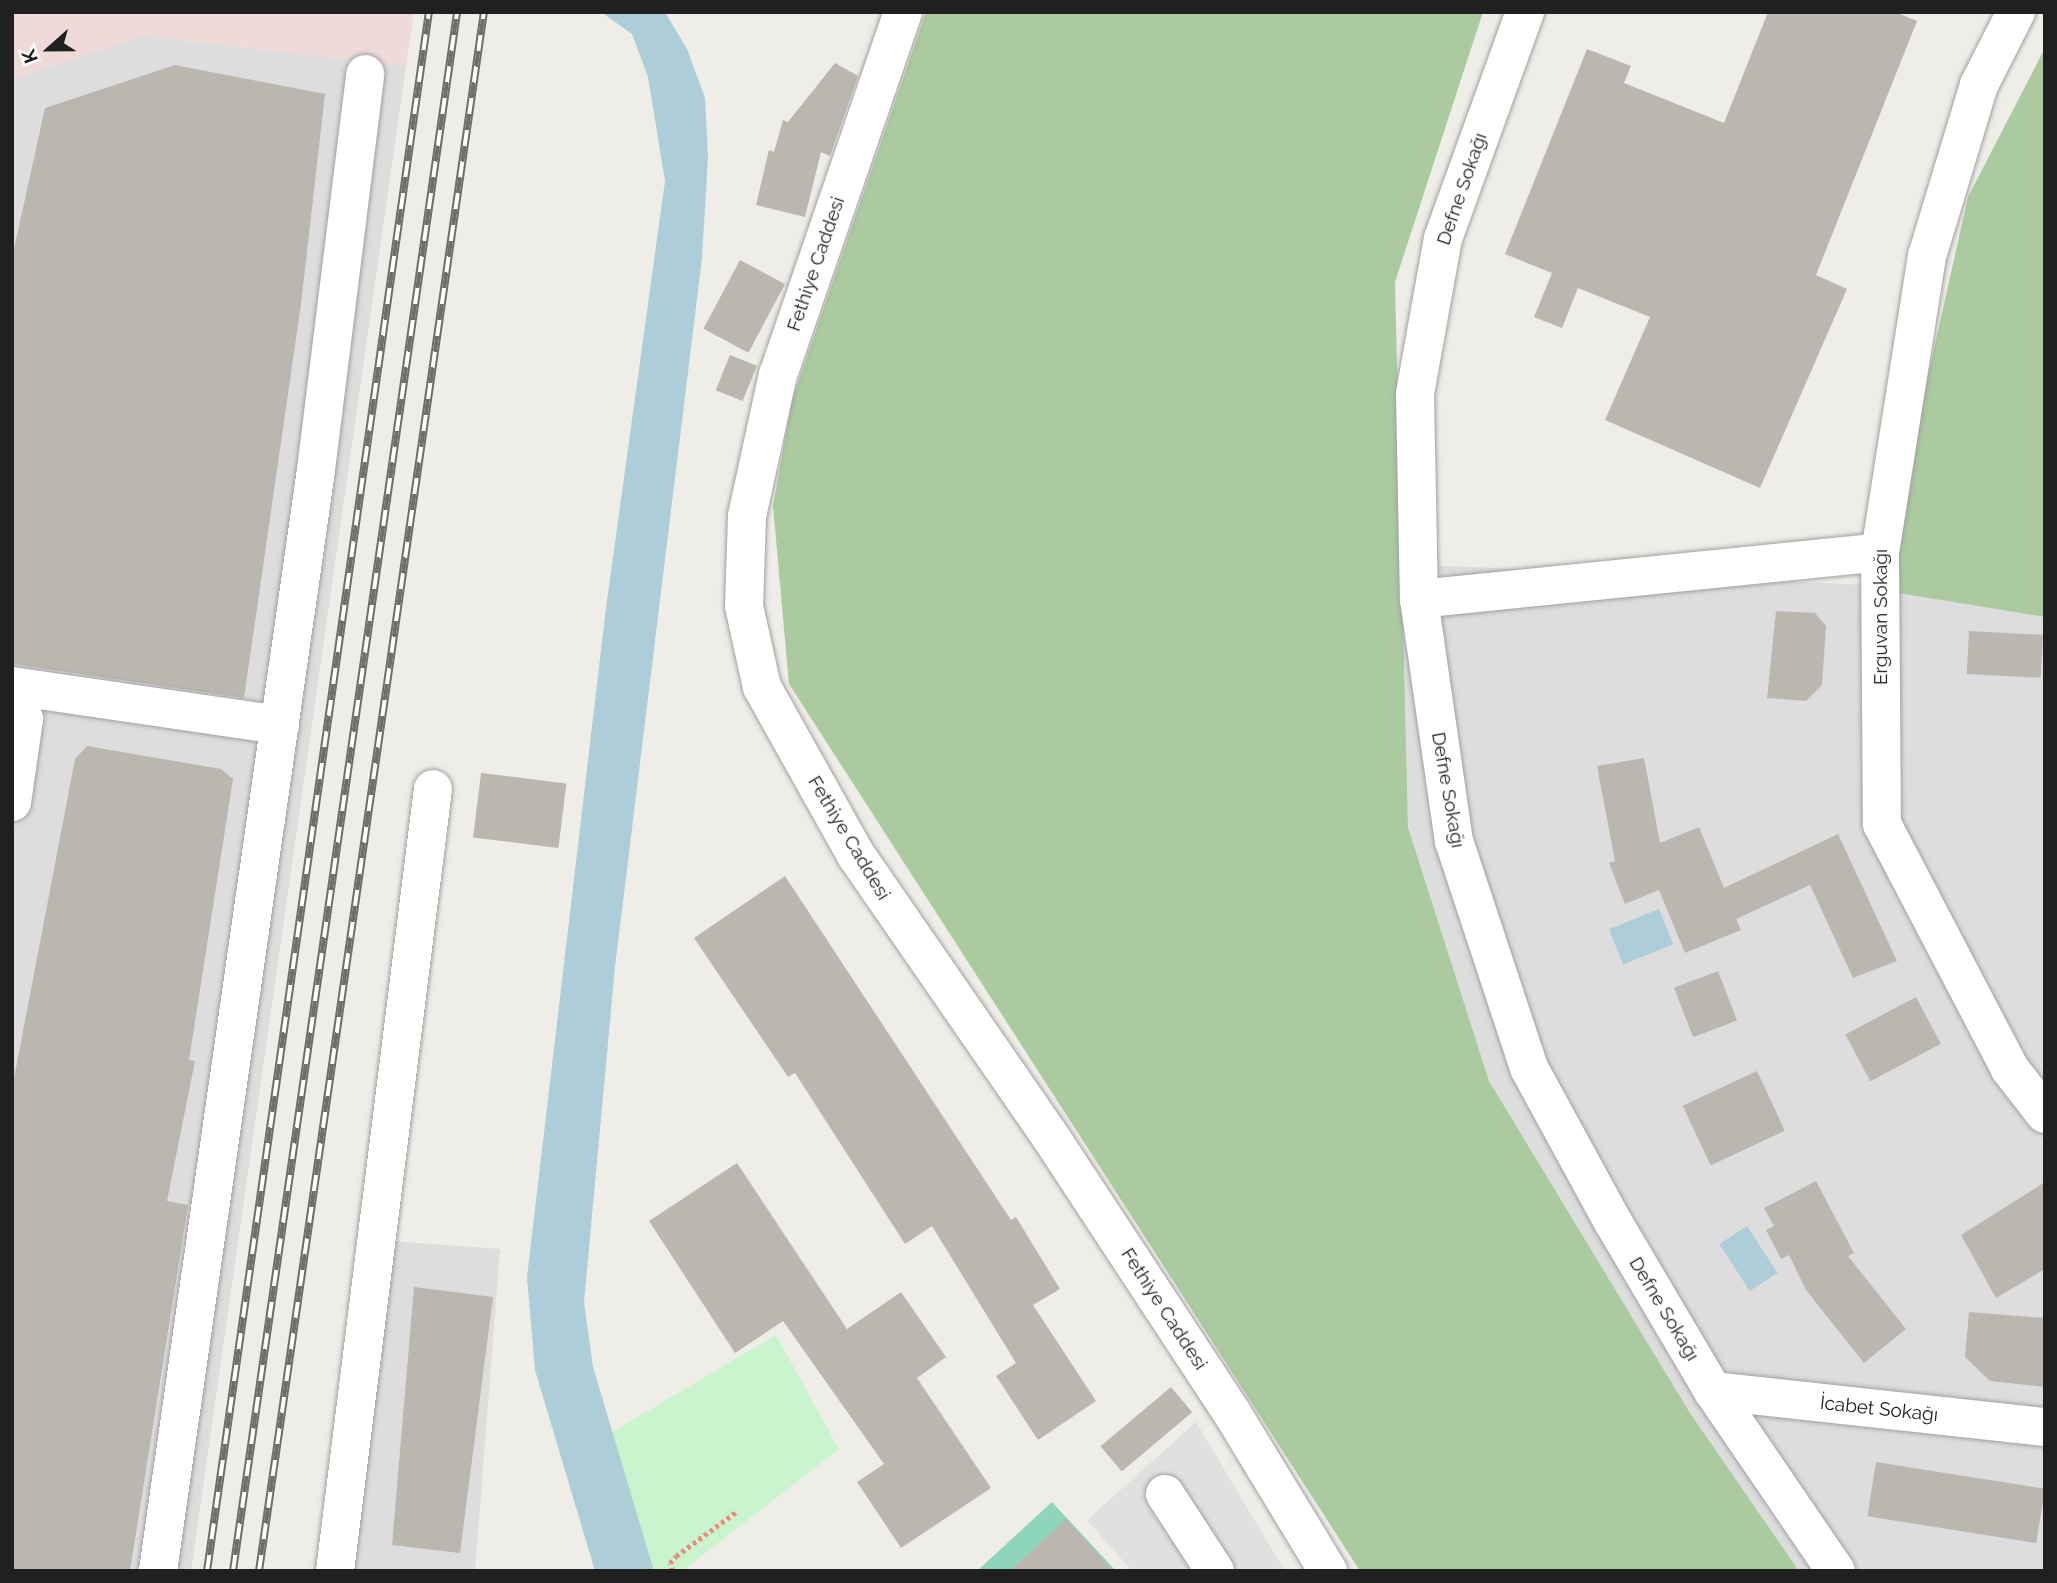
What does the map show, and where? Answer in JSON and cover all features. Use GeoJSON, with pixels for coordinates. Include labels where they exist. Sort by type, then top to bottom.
{"type":"FeatureCollection","features":[{"type":"Feature","properties":{"kind":"street","name":"Fethiye Caddesi"},"geometry":{"type":"LineString","coordinates":[[903,12],[778,374],[747,516],[744,606],[762,687],[856,855],[1058,1147],[1232,1413],[1328,1571]]}},
{"type":"Feature","properties":{"kind":"street","name":"Defne Sokağı"},"geometry":{"type":"LineString","coordinates":[[1525,12],[1443,238],[1415,394],[1419,599],[1454,841],[1529,1068],[1613,1222],[1713,1391],[1836,1571]]}},
{"type":"Feature","properties":{"kind":"street","name":"Erguvan Sokağı"},"geometry":{"type":"LineString","coordinates":[[2016,12],[1979,85],[1927,256],[1880,552],[1882,824],[2010,1069],[2045,1114]]}},
{"type":"Feature","properties":{"kind":"street"},"geometry":{"type":"LineString","coordinates":[[158,1571],[280,725],[365,74]]}},
{"type":"Feature","properties":{"kind":"street"},"geometry":{"type":"LineString","coordinates":[[1419,599],[1880,552]]}},
{"type":"Feature","properties":{"kind":"street"},"geometry":{"type":"LineString","coordinates":[[12,686],[280,725]]}},
{"type":"Feature","properties":{"kind":"street"},"geometry":{"type":"LineString","coordinates":[[12,698],[24,719],[12,802]]}},
{"type":"Feature","properties":{"kind":"street"},"geometry":{"type":"LineString","coordinates":[[335,1571],[433,789]]}},
{"type":"Feature","properties":{"kind":"street","name":"İcabet Sokağı"},"geometry":{"type":"LineString","coordinates":[[1713,1391],[2045,1427]]}},
{"type":"Feature","properties":{"kind":"street"},"geometry":{"type":"LineString","coordinates":[[1165,1494],[1215,1571]]}},
{"type":"Feature","properties":{"kind":"path"},"geometry":{"type":"LineString","coordinates":[[672,1571],[670,1563],[676,1556],[736,1512]]}},
{"type":"Feature","properties":{"kind":"shaded area"},"geometry":{"type":"Polygon","coordinates":[[[12,12],[414,12],[406,66],[142,36],[12,79],[12,12]]]}},
{"type":"Feature","properties":{"kind":"shaded area"},"geometry":{"type":"Polygon","coordinates":[[[142,36],[406,66],[191,1571],[12,1571],[12,79],[142,36]]]}},
{"type":"Feature","properties":{"kind":"shaded area"},"geometry":{"type":"Polygon","coordinates":[[[1402,564],[1866,585],[2045,617],[2045,1571],[1799,1571],[1690,1413],[1489,1081],[1408,826],[1402,564]]]}},
{"type":"Feature","properties":{"kind":"shaded area"},"geometry":{"type":"Polygon","coordinates":[[[376,1240],[500,1249],[475,1571],[334,1571],[376,1240]]]}},
{"type":"Feature","properties":{"kind":"shaded area"},"geometry":{"type":"Polygon","coordinates":[[[1196,1422],[1285,1571],[1132,1571],[1087,1520],[1196,1422]]]}},
{"type":"Feature","properties":{"kind":"green space"},"geometry":{"type":"Polygon","coordinates":[[[926,12],[1483,12],[1395,282],[1408,827],[1489,1081],[1690,1413],[1799,1571],[1360,1571],[789,684],[773,506],[792,400],[926,12]]]}},
{"type":"Feature","properties":{"kind":"green space"},"geometry":{"type":"Polygon","coordinates":[[[2045,48],[2045,617],[1880,590],[1968,197],[2045,48]]]}},
{"type":"Feature","properties":{"kind":"green space"},"geometry":{"type":"Polygon","coordinates":[[[776,1335],[839,1449],[682,1571],[654,1571],[612,1432],[776,1335]]]}},
{"type":"Feature","properties":{"kind":"green space"},"geometry":{"type":"Polygon","coordinates":[[[1052,1502],[1116,1571],[977,1571],[1052,1502]]]}},
{"type":"Feature","properties":{"kind":"water"},"geometry":{"type":"Polygon","coordinates":[[[601,12],[665,12],[687,49],[705,98],[708,157],[702,258],[615,967],[584,1302],[593,1367],[654,1571],[595,1571],[535,1370],[527,1277],[606,608],[665,181],[648,77],[632,34],[601,12]]]}},
{"type":"Feature","properties":{"kind":"water"},"geometry":{"type":"Polygon","coordinates":[[[1659,909],[1673,944],[1623,964],[1609,929],[1659,909]]]}},
{"type":"Feature","properties":{"kind":"water"},"geometry":{"type":"Polygon","coordinates":[[[1747,1226],[1777,1273],[1750,1291],[1719,1244],[1747,1226]]]}},
{"type":"Feature","properties":{"kind":"building"},"geometry":{"type":"Polygon","coordinates":[[[1768,12],[1895,12],[1917,21],[1816,275],[1847,289],[1760,488],[1605,420],[1650,317],[1578,288],[1562,328],[1534,317],[1552,273],[1505,254],[1587,49],[1631,66],[1624,83],[1724,123],[1768,12]]]}},
{"type":"Feature","properties":{"kind":"building"},"geometry":{"type":"Polygon","coordinates":[[[835,63],[858,76],[830,156],[821,152],[805,217],[756,205],[769,150],[774,152],[783,120],[788,122],[835,63]]]}},
{"type":"Feature","properties":{"kind":"building"},"geometry":{"type":"Polygon","coordinates":[[[175,65],[325,94],[301,304],[244,698],[12,664],[12,258],[45,108],[175,65]]]}},
{"type":"Feature","properties":{"kind":"building"},"geometry":{"type":"Polygon","coordinates":[[[740,260],[785,284],[748,353],[703,329],[740,260]]]}},
{"type":"Feature","properties":{"kind":"building"},"geometry":{"type":"Polygon","coordinates":[[[730,355],[757,366],[743,401],[716,390],[730,355]]]}},
{"type":"Feature","properties":{"kind":"building"},"geometry":{"type":"Polygon","coordinates":[[[1776,611],[1815,613],[1826,626],[1822,685],[1806,701],[1767,698],[1776,611]]]}},
{"type":"Feature","properties":{"kind":"building"},"geometry":{"type":"Polygon","coordinates":[[[1969,631],[2043,635],[2041,678],[1967,674],[1969,631]]]}},
{"type":"Feature","properties":{"kind":"building"},"geometry":{"type":"Polygon","coordinates":[[[87,746],[221,769],[233,779],[189,1060],[195,1061],[167,1201],[188,1205],[130,1571],[12,1571],[12,1089],[75,759],[87,746]]]}},
{"type":"Feature","properties":{"kind":"building"},"geometry":{"type":"Polygon","coordinates":[[[1644,758],[1660,843],[1699,827],[1724,888],[1838,834],[1897,961],[1853,978],[1810,885],[1736,919],[1741,930],[1685,953],[1659,890],[1625,904],[1609,863],[1615,861],[1597,766],[1644,758]]]}},
{"type":"Feature","properties":{"kind":"building"},"geometry":{"type":"Polygon","coordinates":[[[481,773],[566,783],[558,848],[473,838],[481,773]]]}},
{"type":"Feature","properties":{"kind":"building"},"geometry":{"type":"Polygon","coordinates":[[[785,876],[1011,1220],[1016,1217],[1060,1289],[1033,1305],[1096,1401],[1038,1440],[996,1376],[1016,1363],[932,1226],[905,1244],[795,1073],[788,1077],[694,938],[785,876]]]}},
{"type":"Feature","properties":{"kind":"building"},"geometry":{"type":"Polygon","coordinates":[[[1718,971],[1737,1020],[1693,1037],[1674,988],[1718,971]]]}},
{"type":"Feature","properties":{"kind":"building"},"geometry":{"type":"Polygon","coordinates":[[[1916,997],[1941,1044],[1870,1081],[1845,1035],[1916,997]]]}},
{"type":"Feature","properties":{"kind":"building"},"geometry":{"type":"Polygon","coordinates":[[[1757,1071],[1785,1131],[1711,1165],[1683,1106],[1757,1071]]]}},
{"type":"Feature","properties":{"kind":"building"},"geometry":{"type":"Polygon","coordinates":[[[737,1163],[847,1329],[901,1292],[946,1357],[917,1378],[991,1488],[901,1548],[857,1482],[884,1464],[783,1321],[735,1353],[649,1221],[737,1163]]]}},
{"type":"Feature","properties":{"kind":"building"},"geometry":{"type":"Polygon","coordinates":[[[1816,1181],[1854,1253],[1848,1256],[1906,1329],[1864,1363],[1806,1290],[1789,1255],[1781,1259],[1766,1230],[1774,1226],[1764,1208],[1816,1181]]]}},
{"type":"Feature","properties":{"kind":"building"},"geometry":{"type":"Polygon","coordinates":[[[2045,1182],[2045,1269],[1996,1298],[1961,1235],[2045,1182]]]}},
{"type":"Feature","properties":{"kind":"building"},"geometry":{"type":"Polygon","coordinates":[[[414,1287],[493,1297],[460,1553],[392,1545],[414,1287]]]}},
{"type":"Feature","properties":{"kind":"building"},"geometry":{"type":"Polygon","coordinates":[[[1969,1312],[2045,1318],[2045,1387],[1990,1381],[1965,1357],[1969,1312]]]}},
{"type":"Feature","properties":{"kind":"building"},"geometry":{"type":"Polygon","coordinates":[[[1171,1387],[1192,1412],[1122,1471],[1101,1446],[1171,1387]]]}},
{"type":"Feature","properties":{"kind":"building"},"geometry":{"type":"Polygon","coordinates":[[[1876,1462],[2045,1489],[2036,1543],[1867,1516],[1876,1462]]]}},
{"type":"Feature","properties":{"kind":"building"},"geometry":{"type":"Polygon","coordinates":[[[1066,1519],[1113,1571],[1010,1571],[1066,1519]]]}},
{"type":"Feature","properties":{"kind":"railway"},"geometry":{"type":"LineString","coordinates":[[207,1571],[429,12]]}},
{"type":"Feature","properties":{"kind":"railway"},"geometry":{"type":"LineString","coordinates":[[233,1571],[457,12]]}},
{"type":"Feature","properties":{"kind":"railway"},"geometry":{"type":"LineString","coordinates":[[259,1571],[484,12]]}}]}
